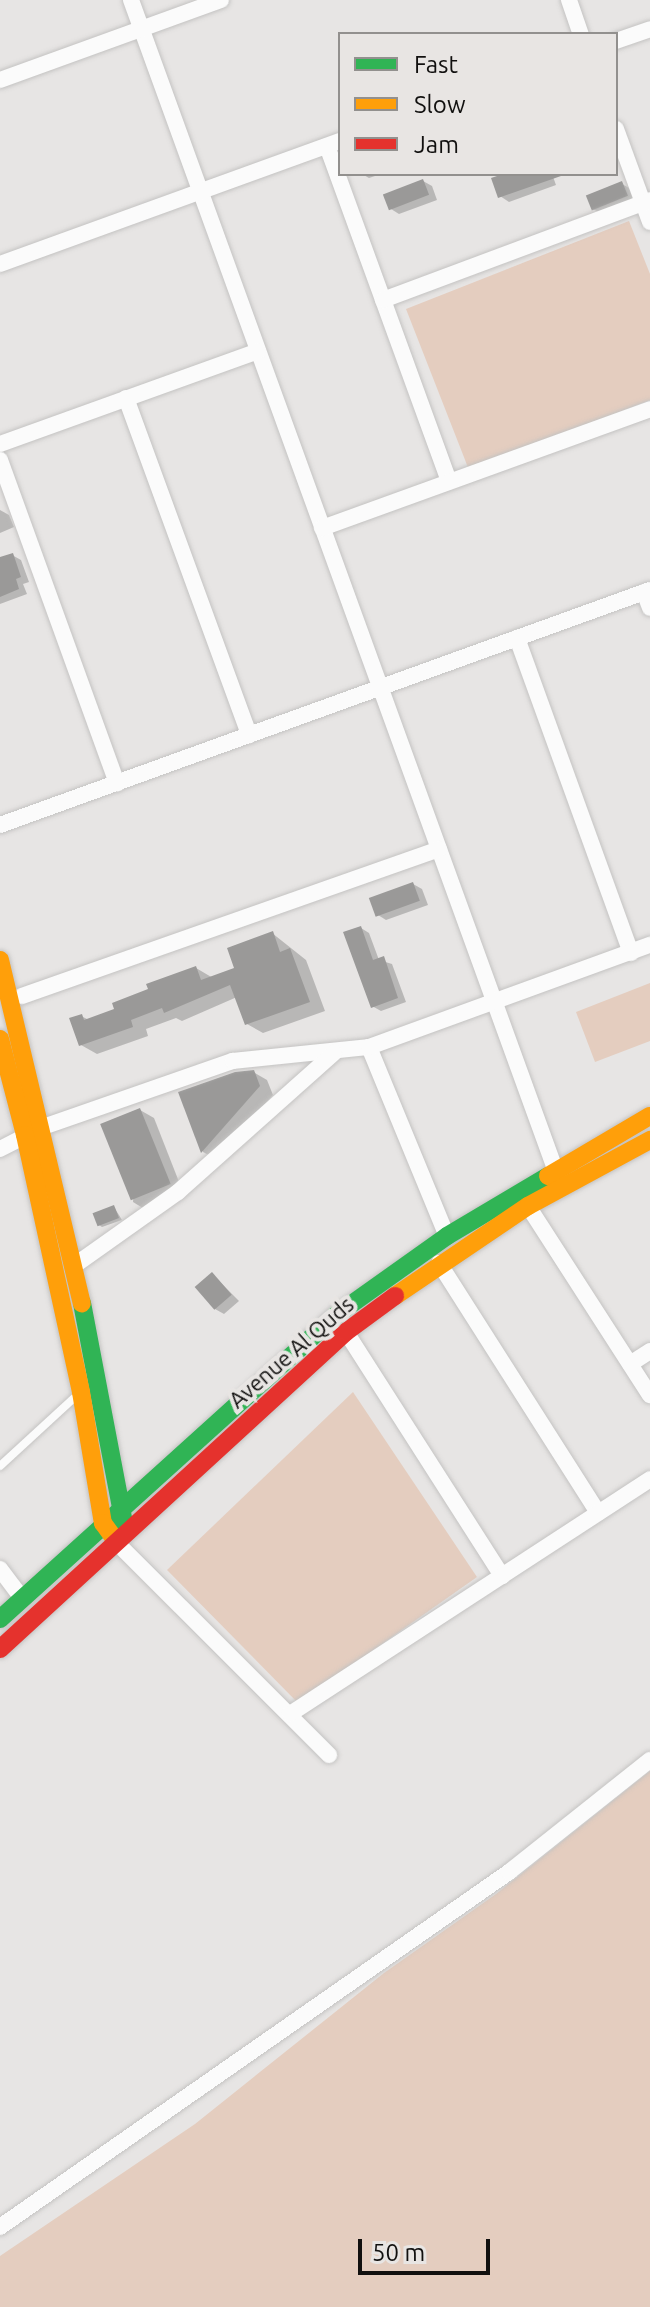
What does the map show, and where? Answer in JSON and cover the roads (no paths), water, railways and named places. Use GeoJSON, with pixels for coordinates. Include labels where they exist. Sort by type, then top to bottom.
{"type":"FeatureCollection","features":[{"type":"Feature","properties":{"kind":"main road"},"geometry":{"type":"LineString","coordinates":[[0,960],[10,995],[103,1523],[122,1542]]}},
{"type":"Feature","properties":{"kind":"main road"},"geometry":{"type":"LineString","coordinates":[[0,1039],[34,1131],[75,1265],[123,1505],[122,1542]]}},
{"type":"Feature","properties":{"kind":"main road","name":"Avenue Al Quds"},"geometry":{"type":"LineString","coordinates":[[0,1619],[336,1315],[447,1236],[555,1169],[650,1116]]}},
{"type":"Feature","properties":{"kind":"main road","name":"Avenue Al Quds"},"geometry":{"type":"LineString","coordinates":[[0,1649],[122,1542],[346,1332],[439,1263],[528,1206],[650,1140]]}},
{"type":"Feature","properties":{"kind":"street"},"geometry":{"type":"LineString","coordinates":[[131,0],[555,1169]]}},
{"type":"Feature","properties":{"kind":"street"},"geometry":{"type":"LineString","coordinates":[[0,80],[221,0]]}},
{"type":"Feature","properties":{"kind":"street"},"geometry":{"type":"LineString","coordinates":[[569,0],[580,32]]}},
{"type":"Feature","properties":{"kind":"street"},"geometry":{"type":"LineString","coordinates":[[618,40],[650,29]]}},
{"type":"Feature","properties":{"kind":"street"},"geometry":{"type":"LineString","coordinates":[[618,134],[646,202],[650,222]]}},
{"type":"Feature","properties":{"kind":"street"},"geometry":{"type":"LineString","coordinates":[[0,264],[334,143]]}},
{"type":"Feature","properties":{"kind":"street"},"geometry":{"type":"LineString","coordinates":[[344,176],[383,300],[449,482]]}},
{"type":"Feature","properties":{"kind":"street"},"geometry":{"type":"LineString","coordinates":[[383,300],[646,202]]}},
{"type":"Feature","properties":{"kind":"street"},"geometry":{"type":"LineString","coordinates":[[0,444],[258,351]]}},
{"type":"Feature","properties":{"kind":"street"},"geometry":{"type":"LineString","coordinates":[[126,398],[249,735]]}},
{"type":"Feature","properties":{"kind":"street"},"geometry":{"type":"LineString","coordinates":[[322,528],[650,409]]}},
{"type":"Feature","properties":{"kind":"street"},"geometry":{"type":"LineString","coordinates":[[0,460],[117,783]]}},
{"type":"Feature","properties":{"kind":"street"},"geometry":{"type":"LineString","coordinates":[[0,825],[517,638],[648,596]]}},
{"type":"Feature","properties":{"kind":"street"},"geometry":{"type":"LineString","coordinates":[[517,638],[631,953]]}},
{"type":"Feature","properties":{"kind":"street"},"geometry":{"type":"LineString","coordinates":[[10,995],[439,849]]}},
{"type":"Feature","properties":{"kind":"street"},"geometry":{"type":"LineString","coordinates":[[0,1149],[34,1131],[233,1061],[294,1052],[334,1053],[369,1047],[650,945]]}},
{"type":"Feature","properties":{"kind":"street"},"geometry":{"type":"LineString","coordinates":[[369,1047],[447,1236]]}},
{"type":"Feature","properties":{"kind":"street"},"geometry":{"type":"LineString","coordinates":[[75,1265],[178,1192],[334,1053]]}},
{"type":"Feature","properties":{"kind":"street"},"geometry":{"type":"LineString","coordinates":[[528,1206],[650,1395]]}},
{"type":"Feature","properties":{"kind":"street"},"geometry":{"type":"LineString","coordinates":[[439,1263],[598,1513]]}},
{"type":"Feature","properties":{"kind":"street"},"geometry":{"type":"LineString","coordinates":[[346,1332],[502,1576]]}},
{"type":"Feature","properties":{"kind":"street"},"geometry":{"type":"LineString","coordinates":[[630,1364],[650,1351]]}},
{"type":"Feature","properties":{"kind":"street"},"geometry":{"type":"LineString","coordinates":[[290,1714],[650,1479]]}},
{"type":"Feature","properties":{"kind":"street"},"geometry":{"type":"LineString","coordinates":[[122,1542],[329,1755]]}},
{"type":"Feature","properties":{"kind":"street"},"geometry":{"type":"LineString","coordinates":[[0,1569],[22,1598]]}},
{"type":"Feature","properties":{"kind":"street"},"geometry":{"type":"LineString","coordinates":[[0,2227],[509,1872],[650,1760]]}},
{"type":"Feature","properties":{"kind":"lane"},"geometry":{"type":"LineString","coordinates":[[0,1466],[98,1376]]}}]}
